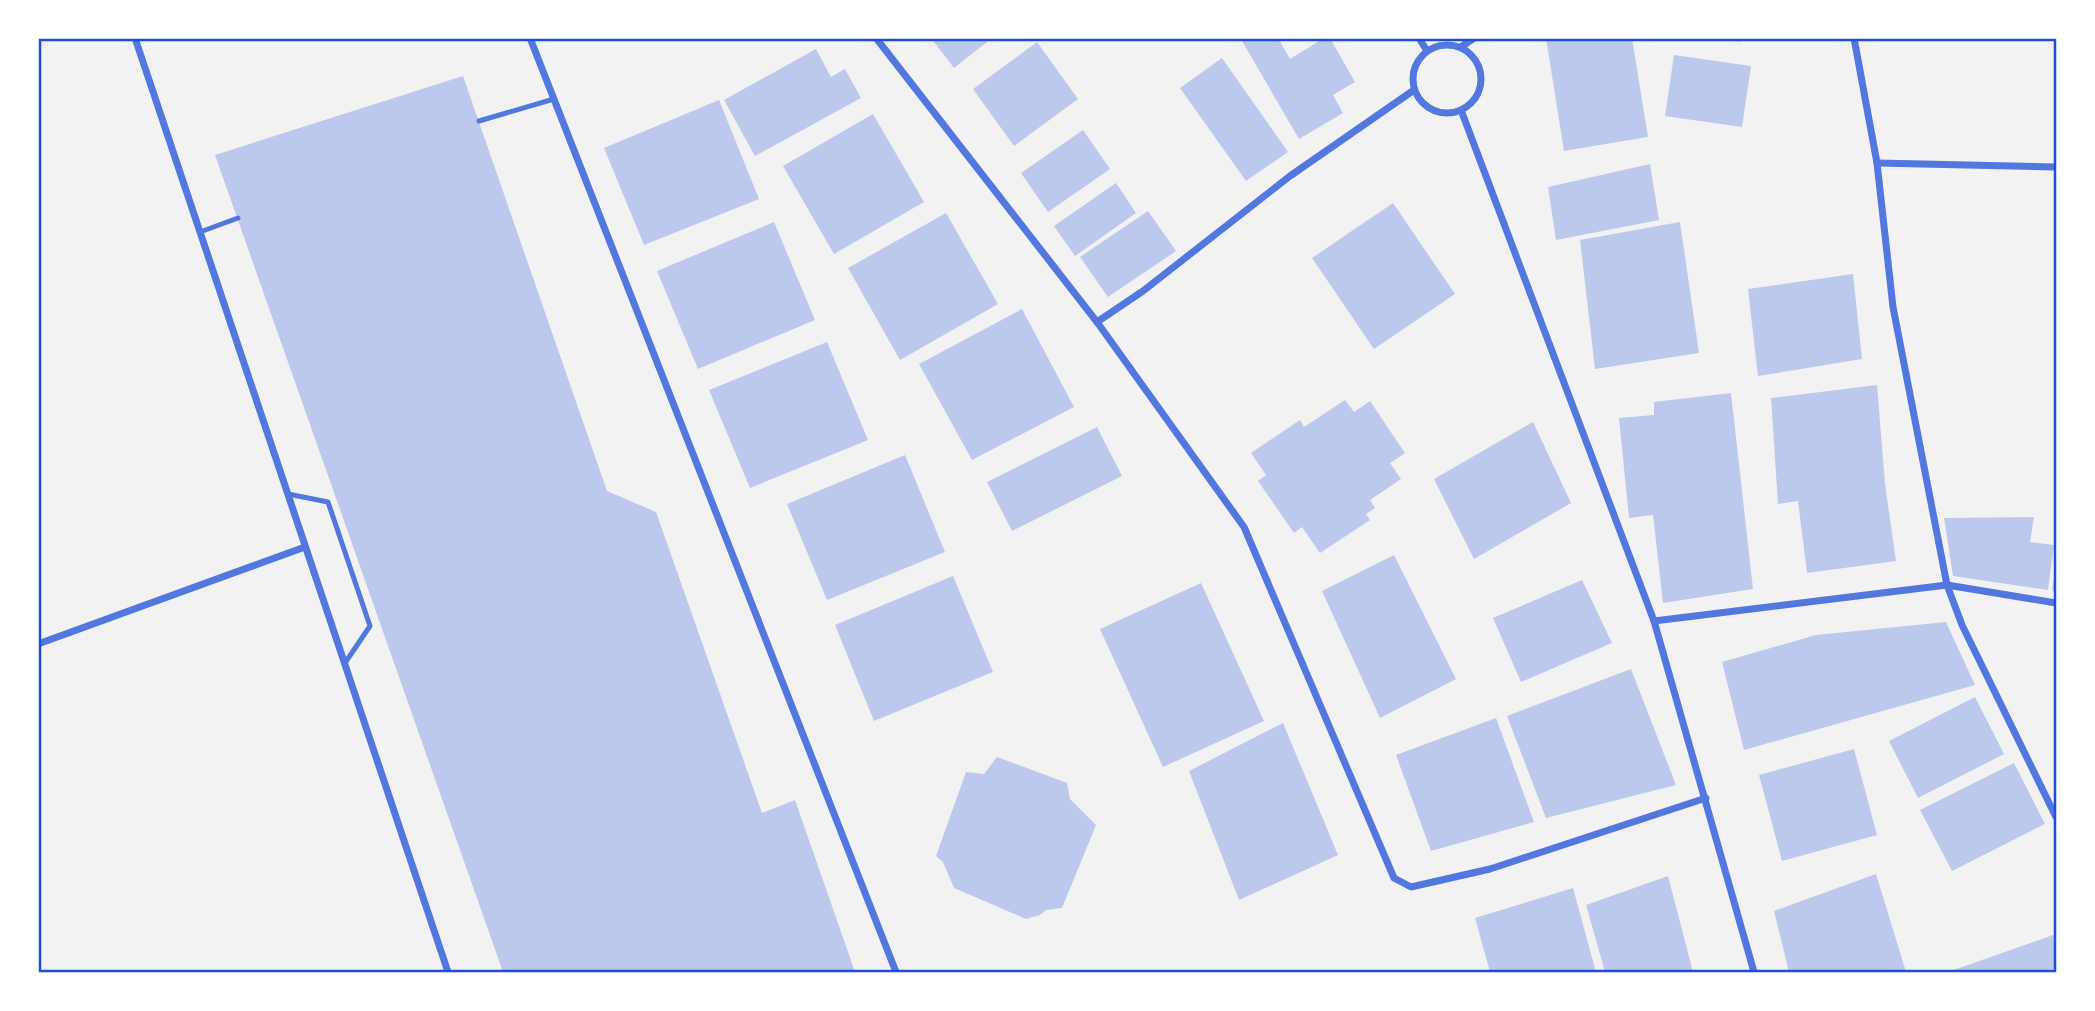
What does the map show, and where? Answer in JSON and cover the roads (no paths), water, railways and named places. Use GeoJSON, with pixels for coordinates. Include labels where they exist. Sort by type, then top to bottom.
{"type":"FeatureCollection","features":[{"type":"Feature","properties":{"kind":"street"},"geometry":{"type":"LineString","coordinates":[[530,38],[896,972]]}},
{"type":"Feature","properties":{"kind":"street"},"geometry":{"type":"LineString","coordinates":[[876,38],[1097,322],[1244,527],[1394,878],[1411,887],[1490,869],[1706,798]]}},
{"type":"Feature","properties":{"kind":"street"},"geometry":{"type":"LineString","coordinates":[[1419,38],[1427,51]]}},
{"type":"Feature","properties":{"kind":"street"},"geometry":{"type":"LineString","coordinates":[[1461,47],[1474,38]]}},
{"type":"Feature","properties":{"kind":"street"},"geometry":{"type":"LineString","coordinates":[[1854,38],[1877,163],[1893,307],[1947,585],[1962,625],[2056,817]]}},
{"type":"Feature","properties":{"kind":"street"},"geometry":{"type":"LineString","coordinates":[[135,40],[449,972]]}},
{"type":"Feature","properties":{"kind":"street"},"geometry":{"type":"LineString","coordinates":[[1449,44],[1461,47],[1478,63],[1482,74],[1477,97],[1461,110],[1448,114],[1437,112],[1427,107],[1414,90],[1414,68],[1419,58],[1438,46],[1449,44]]}},
{"type":"Feature","properties":{"kind":"street"},"geometry":{"type":"LineString","coordinates":[[1097,322],[1143,291],[1290,176],[1414,90]]}},
{"type":"Feature","properties":{"kind":"street"},"geometry":{"type":"LineString","coordinates":[[1461,110],[1654,621],[1754,972]]}},
{"type":"Feature","properties":{"kind":"street"},"geometry":{"type":"LineString","coordinates":[[1877,163],[2056,167]]}},
{"type":"Feature","properties":{"kind":"street"},"geometry":{"type":"LineString","coordinates":[[38,644],[305,547]]}},
{"type":"Feature","properties":{"kind":"street"},"geometry":{"type":"LineString","coordinates":[[1654,621],[1947,585],[2056,603]]}},
{"type":"Feature","properties":{"kind":"lane"},"geometry":{"type":"LineString","coordinates":[[479,121],[554,99]]}},
{"type":"Feature","properties":{"kind":"lane"},"geometry":{"type":"LineString","coordinates":[[200,232],[238,218]]}},
{"type":"Feature","properties":{"kind":"lane"},"geometry":{"type":"LineString","coordinates":[[288,494],[328,502],[341,539],[370,626],[345,663]]}}]}
